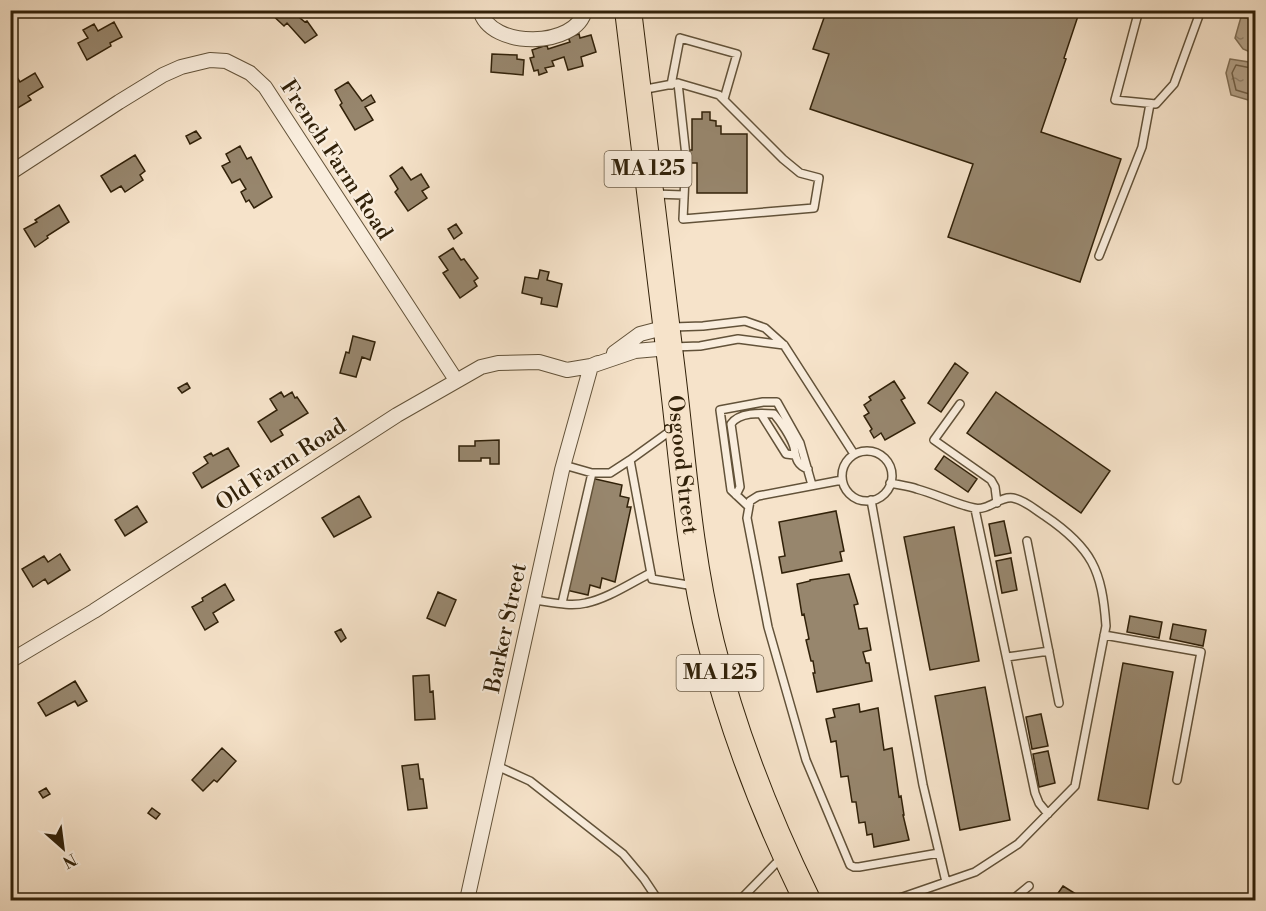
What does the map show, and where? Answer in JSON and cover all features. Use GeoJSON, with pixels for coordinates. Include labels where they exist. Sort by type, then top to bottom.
{"type":"FeatureCollection","features":[{"type":"Feature","properties":{"kind":"highway","name":"Osgood Street"},"geometry":{"type":"LineString","coordinates":[[628,10],[677,426],[699,586],[711,643],[744,752],[785,854],[807,900]]}},
{"type":"Feature","properties":{"kind":"street"},"geometry":{"type":"LineString","coordinates":[[480,10],[486,24],[505,36],[527,41],[570,30],[583,18],[585,10]]}},
{"type":"Feature","properties":{"kind":"street","name":"French Farm Road"},"geometry":{"type":"LineString","coordinates":[[10,173],[163,75],[194,63],[210,60],[226,61],[250,73],[265,87],[456,380]]}},
{"type":"Feature","properties":{"kind":"street"},"geometry":{"type":"LineString","coordinates":[[591,366],[624,347],[640,334],[668,338]]}},
{"type":"Feature","properties":{"kind":"street"},"geometry":{"type":"LineString","coordinates":[[591,366],[668,338]]}},
{"type":"Feature","properties":{"kind":"street","name":"Old Farm Road"},"geometry":{"type":"LineString","coordinates":[[10,661],[94,611],[387,422],[481,367],[498,363],[538,362],[567,370],[591,366]]}},
{"type":"Feature","properties":{"kind":"street","name":"Barker Street"},"geometry":{"type":"LineString","coordinates":[[467,900],[564,465],[591,366]]}},
{"type":"Feature","properties":{"kind":"lane"},"geometry":{"type":"LineString","coordinates":[[1139,10],[1116,100],[1156,105],[1174,84],[1201,10]]}},
{"type":"Feature","properties":{"kind":"lane"},"geometry":{"type":"LineString","coordinates":[[638,90],[675,84],[719,95],[783,159],[800,172],[819,178],[814,208],[683,219],[686,156],[675,84],[680,38],[737,54],[724,99]]}},
{"type":"Feature","properties":{"kind":"lane"},"geometry":{"type":"LineString","coordinates":[[1099,256],[1142,147],[1150,104]]}},
{"type":"Feature","properties":{"kind":"lane"},"geometry":{"type":"LineString","coordinates":[[651,194],[684,195]]}},
{"type":"Feature","properties":{"kind":"lane"},"geometry":{"type":"LineString","coordinates":[[668,338],[703,326],[745,321],[765,328],[784,345],[854,454]]}},
{"type":"Feature","properties":{"kind":"lane"},"geometry":{"type":"LineString","coordinates":[[668,338],[700,346],[738,339],[784,345]]}},
{"type":"Feature","properties":{"kind":"lane"},"geometry":{"type":"LineString","coordinates":[[748,506],[731,490],[720,410],[763,402],[777,402],[800,443],[812,485]]}},
{"type":"Feature","properties":{"kind":"lane"},"geometry":{"type":"LineString","coordinates":[[960,404],[934,440],[991,480],[998,503]]}},
{"type":"Feature","properties":{"kind":"lane"},"geometry":{"type":"LineString","coordinates":[[761,414],[786,454],[794,455]]}},
{"type":"Feature","properties":{"kind":"lane"},"geometry":{"type":"LineString","coordinates":[[736,495],[740,487],[731,424],[734,418],[774,414],[794,446],[794,455],[801,467],[808,469]]}},
{"type":"Feature","properties":{"kind":"lane"},"geometry":{"type":"LineString","coordinates":[[564,465],[592,473],[610,473],[677,426]]}},
{"type":"Feature","properties":{"kind":"lane"},"geometry":{"type":"LineString","coordinates":[[865,451],[881,455],[890,467],[890,483],[880,496],[871,500],[857,499],[850,494],[842,480],[845,464],[854,454],[865,451]]}},
{"type":"Feature","properties":{"kind":"lane"},"geometry":{"type":"LineString","coordinates":[[630,460],[652,579],[699,586]]}},
{"type":"Feature","properties":{"kind":"lane"},"geometry":{"type":"LineString","coordinates":[[562,603],[592,473]]}},
{"type":"Feature","properties":{"kind":"lane"},"geometry":{"type":"LineString","coordinates":[[842,480],[758,496],[750,501],[747,518],[768,627],[806,760],[850,865],[859,867],[939,853]]}},
{"type":"Feature","properties":{"kind":"lane"},"geometry":{"type":"LineString","coordinates":[[890,483],[917,489],[975,508],[983,508],[1014,498],[1025,502],[1061,527],[1079,543],[1092,561],[1101,584],[1104,602],[1104,635],[1075,786],[1018,843],[975,872],[894,900]]}},
{"type":"Feature","properties":{"kind":"lane"},"geometry":{"type":"LineString","coordinates":[[871,500],[923,785],[946,882]]}},
{"type":"Feature","properties":{"kind":"lane"},"geometry":{"type":"LineString","coordinates":[[975,508],[1035,793],[1039,803],[1048,814]]}},
{"type":"Feature","properties":{"kind":"lane"},"geometry":{"type":"LineString","coordinates":[[1027,541],[1059,703]]}},
{"type":"Feature","properties":{"kind":"lane"},"geometry":{"type":"LineString","coordinates":[[534,600],[585,604],[608,596],[651,573]]}},
{"type":"Feature","properties":{"kind":"lane"},"geometry":{"type":"LineString","coordinates":[[1104,635],[1201,652],[1177,780]]}},
{"type":"Feature","properties":{"kind":"lane"},"geometry":{"type":"LineString","coordinates":[[1007,657],[1049,651]]}},
{"type":"Feature","properties":{"kind":"lane"},"geometry":{"type":"LineString","coordinates":[[497,766],[530,781],[623,854],[658,900]]}},
{"type":"Feature","properties":{"kind":"lane"},"geometry":{"type":"LineString","coordinates":[[740,900],[785,854]]}},
{"type":"Feature","properties":{"kind":"lane"},"geometry":{"type":"LineString","coordinates":[[1012,900],[1029,886]]}},
{"type":"Feature","properties":{"kind":"water"},"geometry":{"type":"Polygon","coordinates":[[[1241,17],[1255,20],[1255,54],[1243,49],[1235,38],[1241,17]]]}},
{"type":"Feature","properties":{"kind":"water"},"geometry":{"type":"Polygon","coordinates":[[[1230,59],[1255,63],[1255,102],[1231,95],[1226,73],[1230,59]]]}},
{"type":"Feature","properties":{"kind":"building"},"geometry":{"type":"Polygon","coordinates":[[[267,10],[295,10],[295,14],[305,22],[307,21],[317,35],[305,43],[287,23],[284,26],[267,10]]]}},
{"type":"Feature","properties":{"kind":"building"},"geometry":{"type":"Polygon","coordinates":[[[816,10],[1080,10],[1041,132],[1121,159],[1080,282],[948,237],[973,164],[810,109],[829,54],[813,49],[825,15],[816,10]]]}},
{"type":"Feature","properties":{"kind":"building"},"geometry":{"type":"Polygon","coordinates":[[[114,22],[122,37],[87,60],[78,43],[88,38],[83,30],[94,24],[98,31],[114,22]]]}},
{"type":"Feature","properties":{"kind":"building"},"geometry":{"type":"Polygon","coordinates":[[[579,34],[580,38],[591,35],[596,52],[581,57],[583,66],[568,70],[564,57],[552,61],[554,66],[545,68],[547,72],[539,75],[538,70],[534,71],[530,58],[534,57],[532,50],[547,45],[548,49],[570,42],[568,37],[579,34]]]}},
{"type":"Feature","properties":{"kind":"building"},"geometry":{"type":"Polygon","coordinates":[[[492,54],[517,55],[517,59],[524,60],[523,75],[491,72],[492,54]]]}},
{"type":"Feature","properties":{"kind":"building"},"geometry":{"type":"Polygon","coordinates":[[[35,73],[43,87],[28,96],[31,100],[11,112],[10,76],[15,74],[20,82],[35,73]]]}},
{"type":"Feature","properties":{"kind":"building"},"geometry":{"type":"Polygon","coordinates":[[[348,82],[362,101],[371,95],[375,102],[365,107],[373,120],[355,130],[340,105],[342,103],[335,90],[348,82]]]}},
{"type":"Feature","properties":{"kind":"building"},"geometry":{"type":"Polygon","coordinates":[[[702,112],[710,112],[710,120],[716,121],[716,126],[721,126],[721,134],[747,134],[747,193],[697,193],[697,163],[688,163],[688,150],[692,150],[692,119],[702,119],[702,112]]]}},
{"type":"Feature","properties":{"kind":"building"},"geometry":{"type":"Polygon","coordinates":[[[196,131],[201,138],[190,144],[186,136],[196,131]]]}},
{"type":"Feature","properties":{"kind":"building"},"geometry":{"type":"Polygon","coordinates":[[[240,146],[247,159],[251,157],[272,197],[254,208],[249,200],[246,202],[241,192],[246,189],[240,179],[232,183],[222,166],[230,162],[226,154],[240,146]]]}},
{"type":"Feature","properties":{"kind":"building"},"geometry":{"type":"Polygon","coordinates":[[[135,155],[145,171],[140,175],[143,180],[125,192],[121,186],[111,192],[101,176],[135,155]]]}},
{"type":"Feature","properties":{"kind":"building"},"geometry":{"type":"Polygon","coordinates":[[[402,167],[411,180],[421,174],[429,187],[422,191],[427,198],[408,211],[395,192],[398,189],[390,176],[402,167]]]}},
{"type":"Feature","properties":{"kind":"building"},"geometry":{"type":"Polygon","coordinates":[[[59,205],[69,222],[35,247],[24,229],[59,205]]]}},
{"type":"Feature","properties":{"kind":"building"},"geometry":{"type":"Polygon","coordinates":[[[456,224],[462,233],[454,239],[448,229],[456,224]]]}},
{"type":"Feature","properties":{"kind":"building"},"geometry":{"type":"Polygon","coordinates":[[[453,248],[478,278],[474,281],[477,286],[460,298],[443,273],[448,270],[439,257],[453,248]]]}},
{"type":"Feature","properties":{"kind":"building"},"geometry":{"type":"Polygon","coordinates":[[[540,270],[549,272],[547,280],[562,284],[557,307],[541,304],[542,298],[522,293],[525,277],[538,279],[540,270]]]}},
{"type":"Feature","properties":{"kind":"building"},"geometry":{"type":"Polygon","coordinates":[[[353,336],[375,342],[370,360],[362,357],[356,377],[340,373],[346,352],[349,353],[353,336]]]}},
{"type":"Feature","properties":{"kind":"building"},"geometry":{"type":"Polygon","coordinates":[[[955,363],[968,373],[941,412],[928,403],[955,363]]]}},
{"type":"Feature","properties":{"kind":"building"},"geometry":{"type":"Polygon","coordinates":[[[894,381],[905,398],[901,400],[915,423],[885,440],[881,433],[874,438],[870,431],[872,429],[864,416],[869,413],[864,405],[871,400],[869,397],[894,381]]]}},
{"type":"Feature","properties":{"kind":"building"},"geometry":{"type":"Polygon","coordinates":[[[187,383],[190,388],[182,393],[178,388],[187,383]]]}},
{"type":"Feature","properties":{"kind":"building"},"geometry":{"type":"Polygon","coordinates":[[[281,392],[284,397],[292,392],[308,413],[280,430],[283,435],[271,442],[258,422],[277,410],[270,399],[281,392]]]}},
{"type":"Feature","properties":{"kind":"building"},"geometry":{"type":"Polygon","coordinates":[[[996,392],[1110,471],[1081,513],[967,433],[996,392]]]}},
{"type":"Feature","properties":{"kind":"building"},"geometry":{"type":"Polygon","coordinates":[[[499,440],[499,464],[490,464],[490,458],[481,458],[481,461],[459,461],[459,446],[475,446],[475,441],[499,440]]]}},
{"type":"Feature","properties":{"kind":"building"},"geometry":{"type":"Polygon","coordinates":[[[228,448],[239,466],[202,488],[193,473],[208,463],[204,457],[211,453],[213,456],[228,448]]]}},
{"type":"Feature","properties":{"kind":"building"},"geometry":{"type":"Polygon","coordinates":[[[944,456],[977,479],[968,492],[935,469],[944,456]]]}},
{"type":"Feature","properties":{"kind":"building"},"geometry":{"type":"Polygon","coordinates":[[[591,478],[622,485],[620,496],[629,498],[627,507],[631,507],[615,582],[602,578],[600,588],[590,585],[588,595],[566,590],[591,478]]]}},
{"type":"Feature","properties":{"kind":"building"},"geometry":{"type":"Polygon","coordinates":[[[359,496],[371,517],[334,537],[322,518],[359,496]]]}},
{"type":"Feature","properties":{"kind":"building"},"geometry":{"type":"Polygon","coordinates":[[[137,506],[147,522],[125,536],[115,520],[137,506]]]}},
{"type":"Feature","properties":{"kind":"building"},"geometry":{"type":"Polygon","coordinates":[[[836,511],[844,551],[840,552],[842,561],[782,573],[779,557],[785,556],[779,522],[836,511]]]}},
{"type":"Feature","properties":{"kind":"building"},"geometry":{"type":"Polygon","coordinates":[[[1004,521],[1011,553],[995,556],[989,524],[1004,521]]]}},
{"type":"Feature","properties":{"kind":"building"},"geometry":{"type":"Polygon","coordinates":[[[954,527],[979,661],[930,670],[904,537],[954,527]]]}},
{"type":"Feature","properties":{"kind":"building"},"geometry":{"type":"Polygon","coordinates":[[[60,554],[70,570],[48,584],[45,579],[33,587],[22,569],[44,556],[48,562],[60,554]]]}},
{"type":"Feature","properties":{"kind":"building"},"geometry":{"type":"Polygon","coordinates":[[[1011,558],[1017,590],[1002,593],[996,561],[1011,558]]]}},
{"type":"Feature","properties":{"kind":"building"},"geometry":{"type":"Polygon","coordinates":[[[849,574],[858,604],[854,605],[859,629],[867,628],[871,650],[863,652],[866,663],[869,663],[872,681],[817,692],[797,584],[849,574]]]}},
{"type":"Feature","properties":{"kind":"building"},"geometry":{"type":"Polygon","coordinates":[[[225,584],[234,600],[213,613],[218,622],[205,630],[192,607],[225,584]]]}},
{"type":"Feature","properties":{"kind":"building"},"geometry":{"type":"Polygon","coordinates":[[[438,592],[456,600],[445,626],[427,618],[438,592]]]}},
{"type":"Feature","properties":{"kind":"building"},"geometry":{"type":"Polygon","coordinates":[[[1130,616],[1162,622],[1159,638],[1127,632],[1130,616]]]}},
{"type":"Feature","properties":{"kind":"building"},"geometry":{"type":"Polygon","coordinates":[[[1173,624],[1206,630],[1203,646],[1170,639],[1173,624]]]}},
{"type":"Feature","properties":{"kind":"building"},"geometry":{"type":"Polygon","coordinates":[[[341,629],[346,638],[341,642],[335,632],[341,629]]]}},
{"type":"Feature","properties":{"kind":"building"},"geometry":{"type":"Polygon","coordinates":[[[1123,663],[1173,672],[1148,809],[1098,800],[1123,663]]]}},
{"type":"Feature","properties":{"kind":"building"},"geometry":{"type":"Polygon","coordinates":[[[429,675],[430,692],[433,691],[435,719],[415,720],[413,676],[429,675]]]}},
{"type":"Feature","properties":{"kind":"building"},"geometry":{"type":"Polygon","coordinates":[[[75,681],[87,701],[78,706],[75,701],[46,716],[38,703],[75,681]]]}},
{"type":"Feature","properties":{"kind":"building"},"geometry":{"type":"Polygon","coordinates":[[[985,687],[1010,820],[960,830],[935,696],[985,687]]]}},
{"type":"Feature","properties":{"kind":"building"},"geometry":{"type":"Polygon","coordinates":[[[859,704],[860,712],[878,708],[884,750],[892,748],[899,797],[901,796],[909,840],[874,847],[872,834],[867,835],[865,822],[859,823],[856,802],[852,802],[848,776],[841,777],[836,741],[831,742],[826,719],[835,717],[833,709],[859,704]]]}},
{"type":"Feature","properties":{"kind":"building"},"geometry":{"type":"Polygon","coordinates":[[[1041,714],[1048,746],[1032,749],[1026,717],[1041,714]]]}},
{"type":"Feature","properties":{"kind":"building"},"geometry":{"type":"Polygon","coordinates":[[[222,748],[236,761],[217,782],[214,780],[203,791],[192,780],[222,748]]]}},
{"type":"Feature","properties":{"kind":"building"},"geometry":{"type":"Polygon","coordinates":[[[1048,751],[1055,783],[1039,787],[1033,754],[1048,751]]]}},
{"type":"Feature","properties":{"kind":"building"},"geometry":{"type":"Polygon","coordinates":[[[418,764],[420,779],[423,779],[427,808],[408,810],[402,766],[418,764]]]}},
{"type":"Feature","properties":{"kind":"building"},"geometry":{"type":"Polygon","coordinates":[[[46,788],[50,794],[43,798],[39,792],[46,788]]]}},
{"type":"Feature","properties":{"kind":"building"},"geometry":{"type":"Polygon","coordinates":[[[152,808],[160,814],[156,819],[148,813],[152,808]]]}},
{"type":"Feature","properties":{"kind":"building"},"geometry":{"type":"Polygon","coordinates":[[[1063,886],[1079,896],[1076,900],[1047,900],[1049,896],[1054,899],[1063,886]]]}}]}
